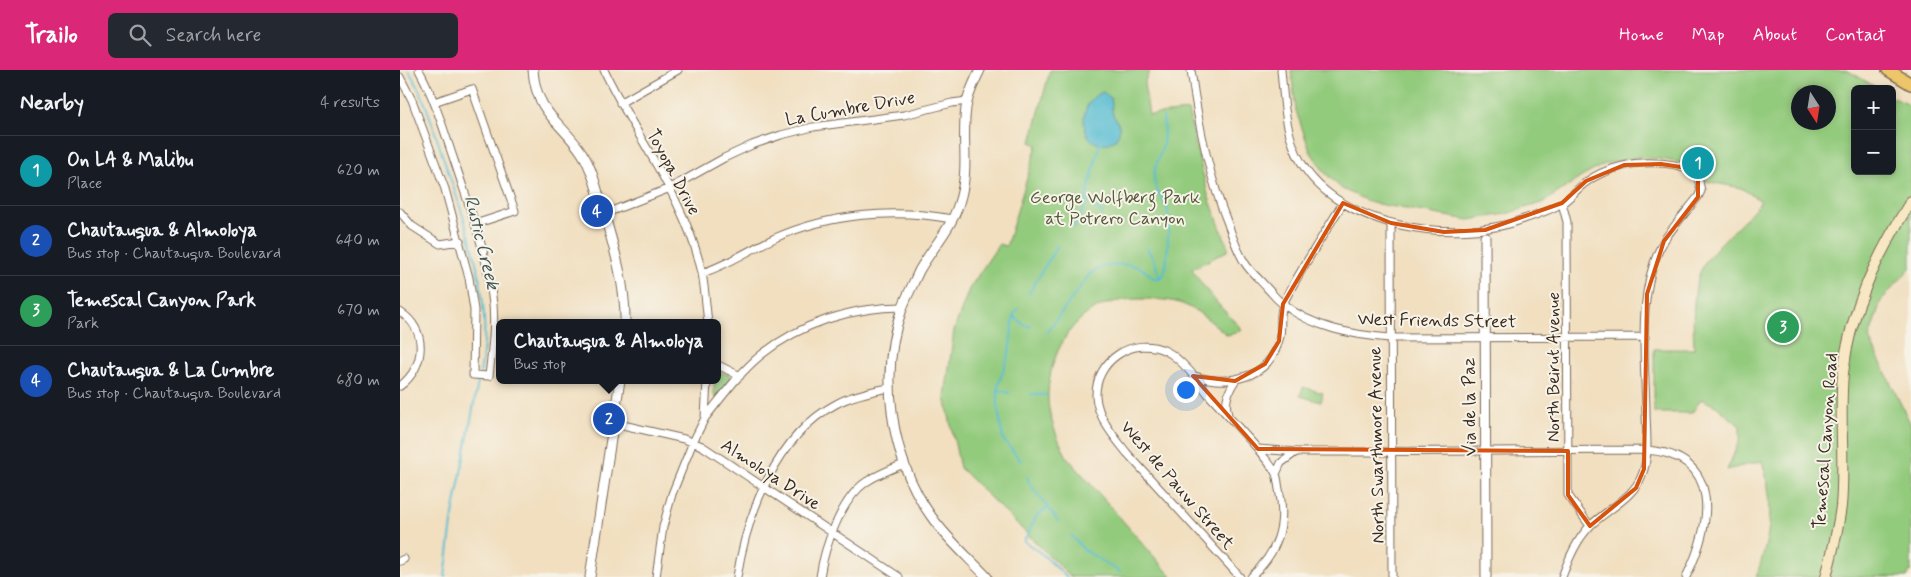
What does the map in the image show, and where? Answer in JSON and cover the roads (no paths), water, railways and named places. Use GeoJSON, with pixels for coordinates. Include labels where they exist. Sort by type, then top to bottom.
{"type":"FeatureCollection","features":[{"type":"Feature","properties":{"kind":"highway"},"geometry":{"type":"LineString","coordinates":[[1888,70],[1911,84]]}},
{"type":"Feature","properties":{"kind":"main road","name":"Temescal Canyon Road"},"geometry":{"type":"LineString","coordinates":[[1826,577],[1841,507],[1842,388],[1851,330],[1866,283],[1882,250],[1911,201]]}},
{"type":"Feature","properties":{"kind":"street"},"geometry":{"type":"LineString","coordinates":[[400,76],[412,100],[442,180],[460,240],[474,310],[478,375],[489,376],[492,340],[492,297],[475,224],[434,102],[419,70]]}},
{"type":"Feature","properties":{"kind":"street"},"geometry":{"type":"LineString","coordinates":[[533,70],[537,92],[543,105],[552,119],[582,154],[592,174],[623,292],[625,319]]}},
{"type":"Feature","properties":{"kind":"street","name":"Toyopa Drive"},"geometry":{"type":"LineString","coordinates":[[604,70],[620,103],[670,188],[689,233],[702,273],[708,319]]}},
{"type":"Feature","properties":{"kind":"street"},"geometry":{"type":"LineString","coordinates":[[620,103],[678,70]]}},
{"type":"Feature","properties":{"kind":"street"},"geometry":{"type":"LineString","coordinates":[[980,70],[968,101],[965,125],[965,180],[958,208],[920,271],[903,307],[892,353],[890,388],[893,416],[904,464],[914,486],[930,514],[946,535],[987,577]]}},
{"type":"Feature","properties":{"kind":"street","name":"West Friends Street"},"geometry":{"type":"LineString","coordinates":[[1191,70],[1196,111],[1206,157],[1218,200],[1234,240],[1246,265],[1283,304],[1308,319],[1331,328],[1359,335],[1390,338],[1484,336],[1645,337]]}},
{"type":"Feature","properties":{"kind":"street"},"geometry":{"type":"LineString","coordinates":[[1281,70],[1285,106],[1292,139],[1300,160],[1309,174],[1324,191],[1343,203],[1391,223],[1444,232],[1485,230],[1522,220],[1562,203],[1586,182],[1624,165],[1661,164],[1687,168],[1698,177],[1700,191],[1698,198],[1664,240],[1647,294],[1645,337],[1646,450],[1644,469],[1636,488],[1590,526],[1570,554],[1562,577]]}},
{"type":"Feature","properties":{"kind":"street"},"geometry":{"type":"LineString","coordinates":[[434,102],[472,90],[515,211],[475,224]]}},
{"type":"Feature","properties":{"kind":"street","name":"La Cumbre Drive"},"geometry":{"type":"LineString","coordinates":[[604,214],[670,188],[752,145],[813,127],[904,115],[968,101]]}},
{"type":"Feature","properties":{"kind":"street"},"geometry":{"type":"LineString","coordinates":[[1193,376],[1210,381],[1234,382],[1256,372],[1272,354],[1279,341],[1283,304],[1343,203]]}},
{"type":"Feature","properties":{"kind":"street","name":"North Beirut Avenue"},"geometry":{"type":"LineString","coordinates":[[1562,203],[1567,222],[1568,495],[1590,526]]}},
{"type":"Feature","properties":{"kind":"street"},"geometry":{"type":"LineString","coordinates":[[400,212],[412,226],[440,244],[460,240]]}},
{"type":"Feature","properties":{"kind":"street"},"geometry":{"type":"LineString","coordinates":[[702,273],[714,269],[775,238],[831,220],[885,213],[952,219]]}},
{"type":"Feature","properties":{"kind":"street","name":"North Swarthmore Avenue"},"geometry":{"type":"LineString","coordinates":[[1391,223],[1392,577]]}},
{"type":"Feature","properties":{"kind":"street","name":"Via de la Paz"},"geometry":{"type":"LineString","coordinates":[[1485,237],[1486,577]]}},
{"type":"Feature","properties":{"kind":"street"},"geometry":{"type":"LineString","coordinates":[[656,577],[663,527],[672,494],[693,442],[705,418],[740,376],[761,355],[794,334],[829,318],[862,309],[903,307]]}},
{"type":"Feature","properties":{"kind":"street"},"geometry":{"type":"LineString","coordinates":[[400,312],[407,316],[415,325],[421,344],[421,355],[411,376],[400,386]]}},
{"type":"Feature","properties":{"kind":"street","name":"West de Pauw Street"},"geometry":{"type":"LineString","coordinates":[[1240,577],[1112,434],[1096,398],[1097,386],[1107,364],[1116,355],[1137,346],[1149,345],[1168,352],[1193,376],[1258,449],[1276,474]]}},
{"type":"Feature","properties":{"kind":"street"},"geometry":{"type":"LineString","coordinates":[[721,366],[740,376]]}},
{"type":"Feature","properties":{"kind":"street"},"geometry":{"type":"LineString","coordinates":[[1228,416],[1227,399],[1234,382]]}},
{"type":"Feature","properties":{"kind":"street"},"geometry":{"type":"LineString","coordinates":[[590,577],[619,384]]}},
{"type":"Feature","properties":{"kind":"street"},"geometry":{"type":"LineString","coordinates":[[705,418],[707,384]]}},
{"type":"Feature","properties":{"kind":"street"},"geometry":{"type":"LineString","coordinates":[[737,577],[741,550],[760,494],[795,439],[818,416],[836,404],[854,396],[890,388]]}},
{"type":"Feature","properties":{"kind":"street","name":"Almoloya Drive"},"geometry":{"type":"LineString","coordinates":[[614,424],[693,442],[897,576]]}},
{"type":"Feature","properties":{"kind":"street"},"geometry":{"type":"LineString","coordinates":[[1258,449],[1297,452],[1662,451],[1678,457],[1692,468],[1702,484],[1707,506],[1700,546],[1686,577]]}},
{"type":"Feature","properties":{"kind":"street"},"geometry":{"type":"LineString","coordinates":[[1251,577],[1274,550],[1281,529],[1281,498],[1276,474],[1281,462],[1297,452]]}},
{"type":"Feature","properties":{"kind":"street"},"geometry":{"type":"LineString","coordinates":[[820,577],[825,551],[844,508],[865,483],[882,473],[904,464]]}},
{"type":"Feature","properties":{"kind":"water"},"geometry":{"type":"Polygon","coordinates":[[[1103,92],[1111,98],[1112,111],[1120,128],[1118,136],[1114,141],[1103,144],[1094,142],[1088,135],[1084,126],[1084,116],[1087,106],[1093,98],[1103,92]]]}},
{"type":"Feature","properties":{"kind":"waterway","name":"Rustic Creek"},"geometry":{"type":"LineString","coordinates":[[408,70],[419,89],[431,119],[476,260],[484,316],[484,345],[480,373]]}},
{"type":"Feature","properties":{"kind":"waterway"},"geometry":{"type":"LineString","coordinates":[[1047,332],[1089,275],[1099,268],[1112,265],[1133,265],[1156,279],[1163,276],[1167,252],[1168,212],[1154,183],[1155,167],[1164,140],[1163,117]]}},
{"type":"Feature","properties":{"kind":"waterway"},"geometry":{"type":"LineString","coordinates":[[1073,228],[1083,211],[1100,143]]}},
{"type":"Feature","properties":{"kind":"waterway"},"geometry":{"type":"LineString","coordinates":[[1086,200],[1103,214]]}},
{"type":"Feature","properties":{"kind":"waterway"},"geometry":{"type":"LineString","coordinates":[[1029,293],[1057,246]]}},
{"type":"Feature","properties":{"kind":"waterway"},"geometry":{"type":"LineString","coordinates":[[1146,247],[1155,262],[1160,279]]}},
{"type":"Feature","properties":{"kind":"waterway"},"geometry":{"type":"LineString","coordinates":[[1018,309],[1014,314],[1009,353],[998,386],[998,409],[1003,439],[1021,461]]}},
{"type":"Feature","properties":{"kind":"waterway"},"geometry":{"type":"LineString","coordinates":[[1014,316],[1024,325],[1031,327]]}},
{"type":"Feature","properties":{"kind":"waterway","name":"Rustic Creek"},"geometry":{"type":"LineString","coordinates":[[445,577],[453,515],[479,377]]}},
{"type":"Feature","properties":{"kind":"waterway"},"geometry":{"type":"LineString","coordinates":[[999,390],[1009,393]]}},
{"type":"Feature","properties":{"kind":"waterway"},"geometry":{"type":"LineString","coordinates":[[1031,394],[1046,395]]}},
{"type":"Feature","properties":{"kind":"waterway"},"geometry":{"type":"LineString","coordinates":[[1027,477],[1029,483],[1058,521]]}},
{"type":"Feature","properties":{"kind":"waterway"},"geometry":{"type":"LineString","coordinates":[[1047,508],[1036,517],[1024,541],[1042,554],[1067,577]]}},
{"type":"Feature","properties":{"kind":"waterway"},"geometry":{"type":"LineString","coordinates":[[1071,535],[1084,550],[1120,572]]}},
{"type":"Feature","properties":{"kind":"place","name":"On LA & Malibu"},"geometry":{"type":"Point","coordinates":[1698,163]}},
{"type":"Feature","properties":{"kind":"place","name":"Chautauqua & La Cumbre"},"geometry":{"type":"Point","coordinates":[597,211]}},
{"type":"Feature","properties":{"kind":"place","name":"Temescal Canyon Park"},"geometry":{"type":"Point","coordinates":[1783,327]}},
{"type":"Feature","properties":{"kind":"place","name":"Chautauqua & Almoloya"},"geometry":{"type":"Point","coordinates":[609,419]}},
{"type":"Feature","properties":{"kind":"park label","name":"George Wolfberg Park at Potrero Canyon"},"geometry":{"type":"Point","coordinates":[1115,207]}}]}
